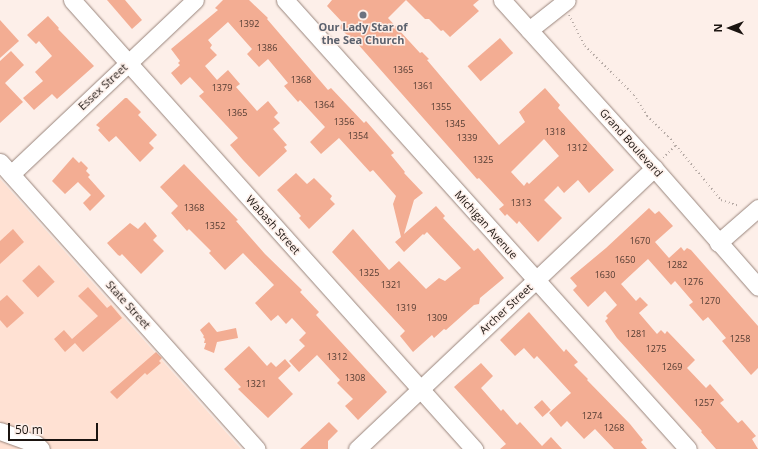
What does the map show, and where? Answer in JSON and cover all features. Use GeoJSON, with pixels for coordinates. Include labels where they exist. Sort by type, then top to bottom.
{"type":"FeatureCollection","features":[{"type":"Feature","properties":{"kind":"street","name":"Wabash Street"},"geometry":{"type":"LineString","coordinates":[[72,0],[474,449]]}},
{"type":"Feature","properties":{"kind":"street","name":"Essex Street"},"geometry":{"type":"LineString","coordinates":[[5,168],[128,63],[195,0]]}},
{"type":"Feature","properties":{"kind":"street","name":"Michigan Avenue"},"geometry":{"type":"LineString","coordinates":[[286,0],[688,449]]}},
{"type":"Feature","properties":{"kind":"street","name":"Grand Boulevard"},"geometry":{"type":"LineString","coordinates":[[502,0],[657,164],[718,243],[758,287]]}},
{"type":"Feature","properties":{"kind":"street"},"geometry":{"type":"LineString","coordinates":[[529,30],[568,7]]}},
{"type":"Feature","properties":{"kind":"street","name":"Archer Street"},"geometry":{"type":"LineString","coordinates":[[357,449],[536,281],[657,164]]}},
{"type":"Feature","properties":{"kind":"street","name":"State Street"},"geometry":{"type":"LineString","coordinates":[[5,168],[257,449]]}},
{"type":"Feature","properties":{"kind":"street"},"geometry":{"type":"LineString","coordinates":[[718,243],[758,208]]}},
{"type":"Feature","properties":{"kind":"street"},"geometry":{"type":"LineString","coordinates":[[2,433],[36,444],[41,449]]}},
{"type":"Feature","properties":{"kind":"path"},"geometry":{"type":"LineString","coordinates":[[568,7],[585,46],[634,96],[647,116],[668,136],[721,200],[740,206]]}},
{"type":"Feature","properties":{"kind":"path"},"geometry":{"type":"LineString","coordinates":[[657,164],[675,146]]}},
{"type":"Feature","properties":{"kind":"shaded area"},"geometry":{"type":"Polygon","coordinates":[[[0,179],[241,449],[0,449],[0,179]]]}},
{"type":"Feature","properties":{"kind":"building"},"geometry":{"type":"Polygon","coordinates":[[[107,0],[125,0],[142,20],[132,29],[107,0]]]}},
{"type":"Feature","properties":{"kind":"building"},"geometry":{"type":"Polygon","coordinates":[[[223,0],[249,0],[268,18],[267,19],[328,90],[331,88],[364,123],[366,121],[394,153],[391,155],[405,172],[404,173],[423,193],[414,200],[404,234],[436,206],[445,216],[443,218],[474,251],[478,248],[504,278],[480,298],[479,304],[474,305],[446,330],[444,329],[434,338],[432,335],[413,352],[400,336],[405,331],[332,252],[353,229],[389,270],[399,261],[426,289],[439,278],[445,281],[461,268],[427,232],[404,252],[395,242],[401,237],[393,204],[396,196],[373,170],[370,172],[339,138],[321,154],[310,142],[325,127],[300,100],[298,102],[284,86],[288,83],[268,59],[259,67],[247,54],[252,49],[228,22],[208,40],[212,45],[210,48],[217,55],[205,66],[217,80],[228,70],[240,84],[236,87],[257,111],[268,101],[278,113],[274,117],[280,123],[273,129],[287,145],[284,147],[287,151],[259,177],[243,160],[230,145],[238,138],[199,96],[204,92],[190,77],[181,85],[171,73],[180,65],[178,63],[180,61],[171,49],[218,10],[215,8],[223,0]]]}},
{"type":"Feature","properties":{"kind":"building"},"geometry":{"type":"Polygon","coordinates":[[[332,0],[406,0],[388,18],[420,53],[422,52],[429,59],[427,60],[499,145],[525,122],[519,112],[545,88],[560,105],[558,108],[614,170],[589,193],[578,180],[564,193],[558,186],[544,200],[562,218],[538,242],[519,221],[517,224],[507,214],[505,216],[499,209],[504,205],[479,178],[477,179],[356,42],[355,43],[339,27],[343,23],[327,6],[332,0]],[[544,139],[511,172],[524,186],[527,182],[529,184],[559,156],[544,139]]]}},
{"type":"Feature","properties":{"kind":"building"},"geometry":{"type":"Polygon","coordinates":[[[406,0],[479,0],[473,5],[479,11],[450,37],[443,30],[441,31],[429,19],[425,19],[406,0]]]}},
{"type":"Feature","properties":{"kind":"building"},"geometry":{"type":"Polygon","coordinates":[[[48,16],[59,28],[58,29],[94,66],[57,99],[52,94],[34,110],[23,98],[43,81],[35,72],[52,56],[39,41],[36,44],[27,35],[48,16]]]}},
{"type":"Feature","properties":{"kind":"building"},"geometry":{"type":"Polygon","coordinates":[[[0,20],[19,41],[0,58],[0,20]]]}},
{"type":"Feature","properties":{"kind":"building"},"geometry":{"type":"Polygon","coordinates":[[[500,38],[513,53],[481,81],[468,66],[500,38]]]}},
{"type":"Feature","properties":{"kind":"building"},"geometry":{"type":"Polygon","coordinates":[[[11,51],[24,65],[5,83],[23,102],[0,123],[0,61],[11,51]]]}},
{"type":"Feature","properties":{"kind":"building"},"geometry":{"type":"Polygon","coordinates":[[[125,98],[127,98],[141,112],[138,115],[157,135],[149,143],[154,148],[140,162],[116,136],[109,142],[98,130],[100,128],[96,125],[125,98]]]}},
{"type":"Feature","properties":{"kind":"building"},"geometry":{"type":"Polygon","coordinates":[[[73,157],[79,163],[81,161],[88,168],[86,171],[90,175],[88,177],[105,196],[90,211],[83,203],[91,195],[78,182],[65,194],[52,181],[73,157]]]}},
{"type":"Feature","properties":{"kind":"building"},"geometry":{"type":"Polygon","coordinates":[[[184,164],[238,220],[236,221],[265,254],[302,290],[300,292],[319,312],[316,315],[387,392],[358,420],[345,406],[353,399],[337,383],[340,380],[317,355],[299,372],[289,361],[305,346],[299,340],[306,333],[292,318],[286,324],[278,315],[271,321],[255,303],[274,285],[243,253],[225,270],[209,253],[211,251],[189,229],[187,231],[171,213],[178,206],[160,187],[184,164]]]}},
{"type":"Feature","properties":{"kind":"building"},"geometry":{"type":"Polygon","coordinates":[[[296,173],[307,184],[314,178],[332,196],[330,199],[335,204],[309,229],[299,218],[301,216],[277,190],[296,173]]]}},
{"type":"Feature","properties":{"kind":"building"},"geometry":{"type":"Polygon","coordinates":[[[649,208],[655,214],[659,211],[673,226],[655,242],[669,258],[681,247],[684,251],[687,248],[691,250],[758,326],[758,368],[751,375],[722,341],[726,338],[708,317],[703,321],[689,305],[693,302],[675,281],[671,285],[648,259],[621,284],[636,301],[640,297],[648,305],[639,313],[657,334],[661,330],[665,334],[667,331],[695,360],[687,368],[706,388],[710,384],[724,400],[720,403],[738,423],[742,420],[756,436],[752,439],[758,449],[716,449],[701,432],[702,431],[617,338],[605,321],[608,318],[606,316],[617,305],[605,291],[588,307],[573,290],[577,286],[570,278],[606,248],[649,208]]]}},
{"type":"Feature","properties":{"kind":"building"},"geometry":{"type":"Polygon","coordinates":[[[145,222],[157,236],[153,240],[164,251],[141,274],[122,254],[120,256],[118,255],[107,243],[130,223],[138,229],[145,222]]]}},
{"type":"Feature","properties":{"kind":"building"},"geometry":{"type":"Polygon","coordinates":[[[13,229],[24,242],[0,264],[0,241],[13,229]]]}},
{"type":"Feature","properties":{"kind":"building"},"geometry":{"type":"Polygon","coordinates":[[[39,265],[55,282],[38,298],[22,281],[39,265]]]}},
{"type":"Feature","properties":{"kind":"building"},"geometry":{"type":"Polygon","coordinates":[[[88,287],[107,308],[111,305],[122,318],[83,352],[75,343],[65,352],[54,339],[64,330],[72,339],[98,316],[78,296],[88,287]]]}},
{"type":"Feature","properties":{"kind":"building"},"geometry":{"type":"Polygon","coordinates":[[[7,295],[24,313],[7,328],[0,320],[0,301],[7,295]]]}},
{"type":"Feature","properties":{"kind":"building"},"geometry":{"type":"Polygon","coordinates":[[[529,312],[564,352],[566,349],[578,362],[574,365],[630,424],[643,440],[641,442],[647,449],[614,449],[595,429],[584,439],[567,421],[561,427],[549,413],[571,393],[537,356],[534,359],[524,348],[515,356],[500,340],[529,312]]]}},
{"type":"Feature","properties":{"kind":"building"},"geometry":{"type":"Polygon","coordinates":[[[209,322],[217,332],[236,328],[238,338],[217,342],[214,353],[204,349],[206,343],[204,343],[205,339],[200,330],[209,322]]]}},
{"type":"Feature","properties":{"kind":"building"},"geometry":{"type":"Polygon","coordinates":[[[249,346],[267,366],[271,362],[276,367],[285,359],[291,366],[278,378],[293,394],[268,418],[238,389],[241,387],[224,369],[249,346]]]}},
{"type":"Feature","properties":{"kind":"building"},"geometry":{"type":"Polygon","coordinates":[[[156,352],[162,358],[159,361],[161,363],[147,375],[145,373],[117,399],[110,392],[156,352]]]}},
{"type":"Feature","properties":{"kind":"building"},"geometry":{"type":"Polygon","coordinates":[[[481,363],[493,376],[481,388],[501,411],[503,409],[517,425],[520,422],[542,446],[551,437],[562,449],[500,449],[506,444],[454,387],[481,363]]]}},
{"type":"Feature","properties":{"kind":"building"},"geometry":{"type":"Polygon","coordinates":[[[542,400],[551,410],[543,417],[534,407],[542,400]]]}},
{"type":"Feature","properties":{"kind":"building"},"geometry":{"type":"Polygon","coordinates":[[[329,422],[338,431],[328,441],[328,449],[300,449],[329,422]]]}},
{"type":"Feature","properties":{"kind":"place","name":"Our Lady Star of the Sea Church"},"geometry":{"type":"Point","coordinates":[363,15]}}]}
